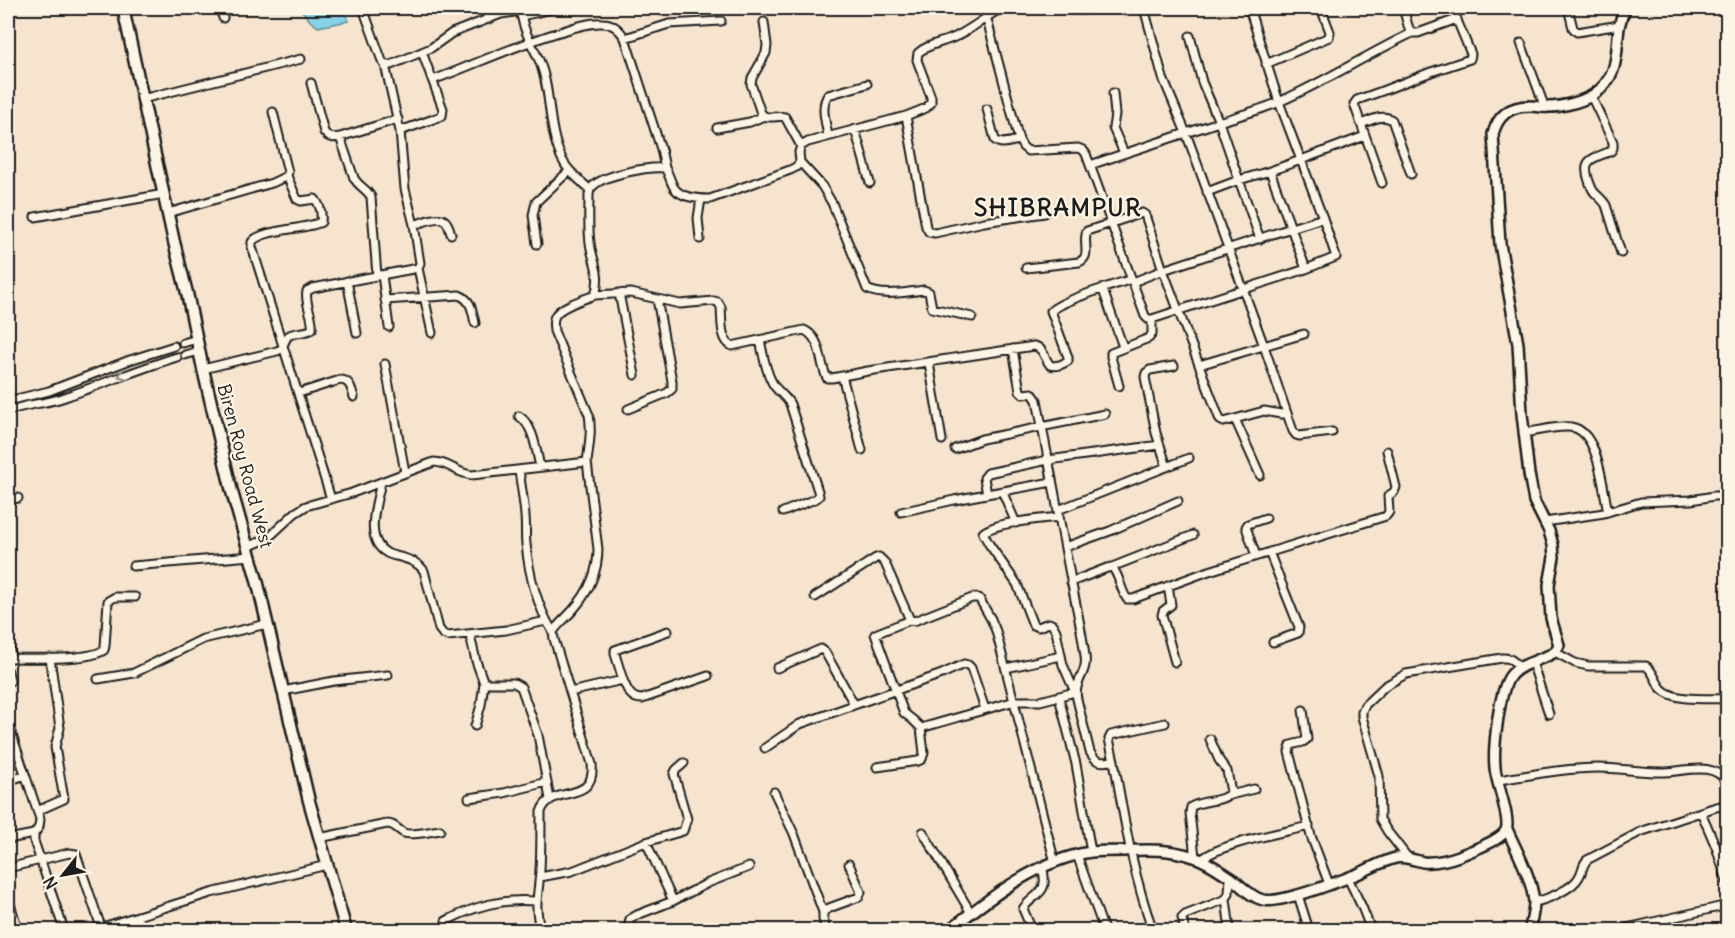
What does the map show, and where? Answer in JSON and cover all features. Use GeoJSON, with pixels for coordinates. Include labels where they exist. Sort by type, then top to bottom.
{"type":"FeatureCollection","features":[{"type":"Feature","properties":{"kind":"main road","name":"Biren Roy Road West"},"geometry":{"type":"LineString","coordinates":[[123,8],[232,492],[250,551],[309,801],[346,930]]}},
{"type":"Feature","properties":{"kind":"street"},"geometry":{"type":"LineString","coordinates":[[220,8],[223,18]]}},
{"type":"Feature","properties":{"kind":"street"},"geometry":{"type":"LineString","coordinates":[[363,8],[385,65],[398,119],[405,189],[414,225],[420,262],[418,268],[432,333]]}},
{"type":"Feature","properties":{"kind":"street"},"geometry":{"type":"LineString","coordinates":[[483,8],[489,19]]}},
{"type":"Feature","properties":{"kind":"street"},"geometry":{"type":"LineString","coordinates":[[385,65],[391,65],[422,52],[438,44],[452,33],[501,14],[557,8]]}},
{"type":"Feature","properties":{"kind":"street"},"geometry":{"type":"LineString","coordinates":[[972,317],[935,310],[930,305],[928,292],[924,290],[889,293],[867,290],[832,203],[822,186],[800,162],[799,152],[801,146],[808,142],[906,116],[926,108],[931,103],[931,98],[917,60],[918,53],[924,48],[957,37],[986,16],[1002,8]]}},
{"type":"Feature","properties":{"kind":"street"},"geometry":{"type":"LineString","coordinates":[[1028,8],[1081,10],[1114,8]]}},
{"type":"Feature","properties":{"kind":"street"},"geometry":{"type":"LineString","coordinates":[[1144,8],[1163,78],[1244,288],[1293,431],[1299,436],[1332,432]]}},
{"type":"Feature","properties":{"kind":"street"},"geometry":{"type":"LineString","coordinates":[[986,16],[1019,140],[1029,151],[1078,148],[1086,154],[1145,316],[1152,319],[1336,257],[1279,102],[1249,8]]}},
{"type":"Feature","properties":{"kind":"street"},"geometry":{"type":"LineString","coordinates":[[1266,64],[1329,36],[1330,32],[1321,8]]}},
{"type":"Feature","properties":{"kind":"street"},"geometry":{"type":"LineString","coordinates":[[1403,8],[1409,28],[1413,33]]}},
{"type":"Feature","properties":{"kind":"street"},"geometry":{"type":"LineString","coordinates":[[1382,183],[1354,104],[1357,100],[1470,59],[1471,54],[1452,8]]}},
{"type":"Feature","properties":{"kind":"street"},"geometry":{"type":"LineString","coordinates":[[1568,8],[1573,28],[1577,32],[1620,25]]}},
{"type":"Feature","properties":{"kind":"street"},"geometry":{"type":"LineString","coordinates":[[1530,930],[1534,902],[1529,882],[1507,829],[1494,755],[1499,711],[1505,685],[1511,675],[1520,668],[1555,652],[1558,645],[1551,618],[1549,585],[1554,557],[1549,531],[1534,501],[1529,474],[1517,360],[1518,344],[1500,244],[1493,134],[1496,123],[1503,114],[1516,108],[1559,107],[1592,96],[1603,86],[1612,72],[1617,57],[1620,25],[1626,8]]}},
{"type":"Feature","properties":{"kind":"street"},"geometry":{"type":"LineString","coordinates":[[521,12],[524,28],[544,75],[557,146],[562,160],[569,171],[590,190]]}},
{"type":"Feature","properties":{"kind":"street"},"geometry":{"type":"LineString","coordinates":[[1090,165],[1279,102],[1413,33],[1457,20]]}},
{"type":"Feature","properties":{"kind":"street"},"geometry":{"type":"LineString","coordinates":[[625,38],[669,24],[721,21]]}},
{"type":"Feature","properties":{"kind":"street"},"geometry":{"type":"LineString","coordinates":[[433,80],[531,42],[579,26],[602,22],[620,30],[625,38],[665,168],[676,191],[680,194],[701,199],[716,198],[790,170],[800,162]]}},
{"type":"Feature","properties":{"kind":"street"},"geometry":{"type":"LineString","coordinates":[[764,22],[766,53],[751,84],[764,116]]}},
{"type":"Feature","properties":{"kind":"street"},"geometry":{"type":"LineString","coordinates":[[1190,36],[1202,82],[1219,122],[1260,239]]}},
{"type":"Feature","properties":{"kind":"street"},"geometry":{"type":"LineString","coordinates":[[1521,43],[1545,108]]}},
{"type":"Feature","properties":{"kind":"street"},"geometry":{"type":"LineString","coordinates":[[400,131],[442,116],[443,109],[422,52]]}},
{"type":"Feature","properties":{"kind":"street"},"geometry":{"type":"LineString","coordinates":[[142,99],[302,58]]}},
{"type":"Feature","properties":{"kind":"street"},"geometry":{"type":"LineString","coordinates":[[311,83],[324,132],[328,137],[340,137],[398,119]]}},
{"type":"Feature","properties":{"kind":"street"},"geometry":{"type":"LineString","coordinates":[[828,136],[824,105],[828,95],[867,84]]}},
{"type":"Feature","properties":{"kind":"street"},"geometry":{"type":"LineString","coordinates":[[1113,93],[1115,114],[1113,128],[1124,153]]}},
{"type":"Feature","properties":{"kind":"street"},"geometry":{"type":"LineString","coordinates":[[1592,96],[1613,142],[1613,148],[1590,161],[1585,170],[1593,192],[1606,205],[1621,253]]}},
{"type":"Feature","properties":{"kind":"street"},"geometry":{"type":"LineString","coordinates":[[987,109],[995,140],[1002,143],[1019,140]]}},
{"type":"Feature","properties":{"kind":"street"},"geometry":{"type":"LineString","coordinates":[[273,112],[288,172],[287,176],[297,199],[301,201],[315,199],[322,217],[321,222],[316,225],[259,235],[252,242],[252,247],[331,499]]}},
{"type":"Feature","properties":{"kind":"street"},"geometry":{"type":"LineString","coordinates":[[717,128],[750,122],[764,116],[768,118],[785,117],[801,146]]}},
{"type":"Feature","properties":{"kind":"street"},"geometry":{"type":"LineString","coordinates":[[906,116],[926,227],[929,232],[935,233],[984,222],[1045,213]]}},
{"type":"Feature","properties":{"kind":"street"},"geometry":{"type":"LineString","coordinates":[[1360,124],[1384,116],[1392,120],[1411,174]]}},
{"type":"Feature","properties":{"kind":"street"},"geometry":{"type":"LineString","coordinates":[[855,129],[870,183]]}},
{"type":"Feature","properties":{"kind":"street"},"geometry":{"type":"LineString","coordinates":[[1208,192],[1365,136]]}},
{"type":"Feature","properties":{"kind":"street"},"geometry":{"type":"LineString","coordinates":[[340,137],[357,184],[368,191],[372,198],[373,239],[389,327]]}},
{"type":"Feature","properties":{"kind":"street"},"geometry":{"type":"LineString","coordinates":[[595,295],[599,284],[599,273],[590,242],[590,190],[594,184],[610,177],[657,167],[665,168]]}},
{"type":"Feature","properties":{"kind":"street"},"geometry":{"type":"LineString","coordinates":[[537,244],[533,215],[536,202],[569,171]]}},
{"type":"Feature","properties":{"kind":"street"},"geometry":{"type":"LineString","coordinates":[[1270,171],[1306,269]]}},
{"type":"Feature","properties":{"kind":"street"},"geometry":{"type":"LineString","coordinates":[[168,213],[272,183],[287,176]]}},
{"type":"Feature","properties":{"kind":"street"},"geometry":{"type":"LineString","coordinates":[[35,217],[164,194]]}},
{"type":"Feature","properties":{"kind":"street"},"geometry":{"type":"LineString","coordinates":[[700,239],[698,218],[701,199]]}},
{"type":"Feature","properties":{"kind":"street"},"geometry":{"type":"LineString","coordinates":[[1026,268],[1084,260],[1086,256],[1084,235],[1087,231],[1142,213],[1220,420],[1224,422],[1264,411],[1287,414]]}},
{"type":"Feature","properties":{"kind":"street"},"geometry":{"type":"LineString","coordinates":[[553,632],[582,599],[596,574],[598,549],[587,462],[591,425],[589,415],[554,332],[555,316],[562,309],[595,295],[619,293],[631,293],[680,304],[718,302],[721,307],[725,341],[728,345],[804,330],[816,339],[827,378],[1034,346],[1038,347],[1053,366],[1068,361],[1051,311],[1055,308],[1132,280],[1323,218]]}},
{"type":"Feature","properties":{"kind":"street"},"geometry":{"type":"LineString","coordinates":[[414,225],[443,219],[452,234]]}},
{"type":"Feature","properties":{"kind":"street"},"geometry":{"type":"LineString","coordinates":[[203,369],[277,351],[284,345],[290,334],[308,332],[313,325],[306,298],[308,291],[314,288],[418,268]]}},
{"type":"Feature","properties":{"kind":"street"},"geometry":{"type":"LineString","coordinates":[[347,281],[357,333]]}},
{"type":"Feature","properties":{"kind":"street"},"geometry":{"type":"LineString","coordinates":[[1103,290],[1123,347]]}},
{"type":"Feature","properties":{"kind":"street"},"geometry":{"type":"LineString","coordinates":[[619,293],[635,375]]}},
{"type":"Feature","properties":{"kind":"street"},"geometry":{"type":"LineString","coordinates":[[385,300],[459,295],[470,302],[475,323]]}},
{"type":"Feature","properties":{"kind":"street"},"geometry":{"type":"LineString","coordinates":[[628,410],[672,389],[657,299]]}},
{"type":"Feature","properties":{"kind":"street"},"geometry":{"type":"LineString","coordinates":[[1119,386],[1111,357],[1113,351],[1149,338],[1152,333],[1152,319]]}},
{"type":"Feature","properties":{"kind":"street"},"geometry":{"type":"LineString","coordinates":[[1199,365],[1304,334]]}},
{"type":"Feature","properties":{"kind":"street"},"geometry":{"type":"LineString","coordinates":[[183,343],[196,339]]}},
{"type":"Feature","properties":{"kind":"street"},"geometry":{"type":"LineString","coordinates":[[760,340],[772,383],[790,404],[819,496],[783,512]]}},
{"type":"Feature","properties":{"kind":"street"},"geometry":{"type":"LineString","coordinates":[[8,401],[49,391],[174,346]]}},
{"type":"Feature","properties":{"kind":"street"},"geometry":{"type":"LineString","coordinates":[[1013,349],[1020,391],[1023,394],[1032,393],[1035,396],[1086,659],[1075,692]]}},
{"type":"Feature","properties":{"kind":"street"},"geometry":{"type":"LineString","coordinates":[[8,411],[61,398],[137,370],[199,351]]}},
{"type":"Feature","properties":{"kind":"street"},"geometry":{"type":"LineString","coordinates":[[929,363],[942,440]]}},
{"type":"Feature","properties":{"kind":"street"},"geometry":{"type":"LineString","coordinates":[[386,364],[405,472]]}},
{"type":"Feature","properties":{"kind":"street"},"geometry":{"type":"LineString","coordinates":[[1167,467],[1145,377],[1150,370],[1174,366]]}},
{"type":"Feature","properties":{"kind":"street"},"geometry":{"type":"LineString","coordinates":[[842,376],[862,450]]}},
{"type":"Feature","properties":{"kind":"street"},"geometry":{"type":"LineString","coordinates":[[299,393],[345,380],[349,382],[354,397]]}},
{"type":"Feature","properties":{"kind":"street"},"geometry":{"type":"LineString","coordinates":[[956,449],[982,439],[1105,414]]}},
{"type":"Feature","properties":{"kind":"street"},"geometry":{"type":"LineString","coordinates":[[519,416],[526,421],[530,429],[540,467]]}},
{"type":"Feature","properties":{"kind":"street"},"geometry":{"type":"LineString","coordinates":[[1234,419],[1260,475]]}},
{"type":"Feature","properties":{"kind":"street"},"geometry":{"type":"LineString","coordinates":[[1524,433],[1573,427],[1582,432],[1590,440],[1595,450],[1608,512]]}},
{"type":"Feature","properties":{"kind":"street"},"geometry":{"type":"LineString","coordinates":[[987,494],[984,476],[988,473],[1048,460],[1160,445]]}},
{"type":"Feature","properties":{"kind":"street"},"geometry":{"type":"LineString","coordinates":[[1112,567],[1123,593],[1127,599],[1133,599],[1256,556],[1388,514],[1390,509],[1388,496],[1394,492],[1396,487],[1387,451]]}},
{"type":"Feature","properties":{"kind":"street"},"geometry":{"type":"LineString","coordinates":[[1114,761],[1094,760],[1075,692],[1063,665],[1056,631],[1053,625],[1048,623],[1038,627],[1033,625],[1017,584],[984,535],[985,530],[1058,513],[1189,458]]}},
{"type":"Feature","properties":{"kind":"street"},"geometry":{"type":"LineString","coordinates":[[133,566],[250,551],[268,538],[288,518],[306,506],[434,462],[447,464],[465,474],[587,462]]}},
{"type":"Feature","properties":{"kind":"street"},"geometry":{"type":"LineString","coordinates":[[519,470],[532,583],[546,621],[553,632],[592,764],[593,775],[589,785],[543,805],[540,877],[536,901],[536,912],[541,930]]}},
{"type":"Feature","properties":{"kind":"street"},"geometry":{"type":"LineString","coordinates":[[381,482],[374,518],[375,540],[387,553],[420,565],[424,571],[442,634],[470,635],[546,621]]}},
{"type":"Feature","properties":{"kind":"street"},"geometry":{"type":"LineString","coordinates":[[901,512],[1052,482]]}},
{"type":"Feature","properties":{"kind":"street"},"geometry":{"type":"LineString","coordinates":[[1002,491],[1016,523]]}},
{"type":"Feature","properties":{"kind":"street"},"geometry":{"type":"LineString","coordinates":[[1545,522],[1608,512],[1641,502],[1691,500],[1714,495],[1728,496]]}},
{"type":"Feature","properties":{"kind":"street"},"geometry":{"type":"LineString","coordinates":[[8,500],[18,498]]}},
{"type":"Feature","properties":{"kind":"street"},"geometry":{"type":"LineString","coordinates":[[1065,547],[1110,531],[1178,501]]}},
{"type":"Feature","properties":{"kind":"street"},"geometry":{"type":"LineString","coordinates":[[1256,556],[1246,527],[1248,524],[1266,518]]}},
{"type":"Feature","properties":{"kind":"street"},"geometry":{"type":"LineString","coordinates":[[1071,582],[1193,535]]}},
{"type":"Feature","properties":{"kind":"street"},"geometry":{"type":"LineString","coordinates":[[1269,552],[1299,627],[1298,633],[1273,642]]}},
{"type":"Feature","properties":{"kind":"street"},"geometry":{"type":"LineString","coordinates":[[815,597],[879,557],[885,562],[910,620]]}},
{"type":"Feature","properties":{"kind":"street"},"geometry":{"type":"LineString","coordinates":[[1168,586],[1171,605],[1163,611],[1162,615],[1175,662]]}},
{"type":"Feature","properties":{"kind":"street"},"geometry":{"type":"LineString","coordinates":[[8,635],[9,659],[100,653],[105,646],[108,601],[115,597],[135,597]]}},
{"type":"Feature","properties":{"kind":"street"},"geometry":{"type":"LineString","coordinates":[[877,766],[922,759],[924,753],[921,728],[914,720],[906,716],[875,634],[972,598],[979,598],[991,619],[1006,668],[1055,862]]}},
{"type":"Feature","properties":{"kind":"street"},"geometry":{"type":"LineString","coordinates":[[98,679],[134,673],[203,639],[267,624]]}},
{"type":"Feature","properties":{"kind":"street"},"geometry":{"type":"LineString","coordinates":[[668,631],[615,650],[623,680],[632,697],[642,699],[708,676]]}},
{"type":"Feature","properties":{"kind":"street"},"geometry":{"type":"LineString","coordinates":[[470,635],[484,683],[475,726]]}},
{"type":"Feature","properties":{"kind":"street"},"geometry":{"type":"LineString","coordinates":[[777,668],[821,649],[825,652],[854,705]]}},
{"type":"Feature","properties":{"kind":"street"},"geometry":{"type":"LineString","coordinates":[[1555,652],[1575,663],[1588,666],[1646,666],[1663,690],[1681,697],[1728,699]]}},
{"type":"Feature","properties":{"kind":"street"},"geometry":{"type":"LineString","coordinates":[[1006,668],[1061,656]]}},
{"type":"Feature","properties":{"kind":"street"},"geometry":{"type":"LineString","coordinates":[[38,811],[64,799],[55,752],[60,728],[50,658]]}},
{"type":"Feature","properties":{"kind":"street"},"geometry":{"type":"LineString","coordinates":[[1408,858],[1380,819],[1379,776],[1362,717],[1365,705],[1385,686],[1406,674],[1502,658],[1513,660],[1520,668]]}},
{"type":"Feature","properties":{"kind":"street"},"geometry":{"type":"LineString","coordinates":[[1532,662],[1549,714]]}},
{"type":"Feature","properties":{"kind":"street"},"geometry":{"type":"LineString","coordinates":[[765,748],[800,724],[942,674],[964,664],[968,665],[986,709]]}},
{"type":"Feature","properties":{"kind":"street"},"geometry":{"type":"LineString","coordinates":[[8,671],[10,681]]}},
{"type":"Feature","properties":{"kind":"street"},"geometry":{"type":"LineString","coordinates":[[283,691],[334,681],[388,675]]}},
{"type":"Feature","properties":{"kind":"street"},"geometry":{"type":"LineString","coordinates":[[570,692],[623,680]]}},
{"type":"Feature","properties":{"kind":"street"},"geometry":{"type":"LineString","coordinates":[[484,683],[514,683],[521,687],[538,735],[550,800]]}},
{"type":"Feature","properties":{"kind":"street"},"geometry":{"type":"LineString","coordinates":[[921,728],[1015,701],[1032,702],[1075,692]]}},
{"type":"Feature","properties":{"kind":"street"},"geometry":{"type":"LineString","coordinates":[[1059,697],[1076,764],[1091,852]]}},
{"type":"Feature","properties":{"kind":"street"},"geometry":{"type":"LineString","coordinates":[[1304,711],[1307,739],[1291,745],[1288,749],[1309,826],[1329,884]]}},
{"type":"Feature","properties":{"kind":"street"},"geometry":{"type":"LineString","coordinates":[[8,723],[38,811],[39,827],[34,834],[34,841],[63,930]]}},
{"type":"Feature","properties":{"kind":"street"},"geometry":{"type":"LineString","coordinates":[[1153,930],[1130,850],[1109,739],[1111,735],[1165,723]]}},
{"type":"Feature","properties":{"kind":"street"},"geometry":{"type":"LineString","coordinates":[[1210,739],[1219,760],[1227,771],[1230,795]]}},
{"type":"Feature","properties":{"kind":"street"},"geometry":{"type":"LineString","coordinates":[[540,877],[572,871],[646,842],[683,831],[687,819],[674,774],[684,763]]}},
{"type":"Feature","properties":{"kind":"street"},"geometry":{"type":"LineString","coordinates":[[1497,780],[1575,769],[1618,768],[1661,772],[1707,769],[1716,771],[1728,783]]}},
{"type":"Feature","properties":{"kind":"street"},"geometry":{"type":"LineString","coordinates":[[8,780],[25,775]]}},
{"type":"Feature","properties":{"kind":"street"},"geometry":{"type":"LineString","coordinates":[[469,798],[504,793],[547,782]]}},
{"type":"Feature","properties":{"kind":"street"},"geometry":{"type":"LineString","coordinates":[[1198,858],[1190,813],[1191,807],[1197,803],[1254,789]]}},
{"type":"Feature","properties":{"kind":"street"},"geometry":{"type":"LineString","coordinates":[[774,792],[794,834],[823,912],[826,930]]}},
{"type":"Feature","properties":{"kind":"street"},"geometry":{"type":"LineString","coordinates":[[1534,902],[1551,897],[1573,884],[1580,876],[1587,860],[1640,832],[1728,805]]}},
{"type":"Feature","properties":{"kind":"street"},"geometry":{"type":"LineString","coordinates":[[1701,812],[1728,884]]}},
{"type":"Feature","properties":{"kind":"street"},"geometry":{"type":"LineString","coordinates":[[319,838],[387,824],[393,824],[408,834],[440,830]]}},
{"type":"Feature","properties":{"kind":"street"},"geometry":{"type":"LineString","coordinates":[[1198,858],[1223,848],[1309,826]]}},
{"type":"Feature","properties":{"kind":"street"},"geometry":{"type":"LineString","coordinates":[[949,930],[1015,883],[1042,868],[1091,852],[1169,850],[1198,858],[1252,895],[1264,900],[1276,900],[1348,878],[1393,858],[1433,862],[1446,860],[1493,841],[1507,829]]}},
{"type":"Feature","properties":{"kind":"street"},"geometry":{"type":"LineString","coordinates":[[923,832],[971,913]]}},
{"type":"Feature","properties":{"kind":"street"},"geometry":{"type":"LineString","coordinates":[[8,839],[34,834]]}},
{"type":"Feature","properties":{"kind":"street"},"geometry":{"type":"LineString","coordinates":[[646,842],[673,901]]}},
{"type":"Feature","properties":{"kind":"street"},"geometry":{"type":"LineString","coordinates":[[8,868],[69,853],[76,854],[102,929]]}},
{"type":"Feature","properties":{"kind":"street"},"geometry":{"type":"LineString","coordinates":[[1077,855],[1104,930]]}},
{"type":"Feature","properties":{"kind":"street"},"geometry":{"type":"LineString","coordinates":[[823,912],[859,897],[861,892],[849,864]]}},
{"type":"Feature","properties":{"kind":"street"},"geometry":{"type":"LineString","coordinates":[[93,930],[211,893],[327,865]]}},
{"type":"Feature","properties":{"kind":"street"},"geometry":{"type":"LineString","coordinates":[[630,930],[628,925],[630,919],[637,915],[749,867]]}},
{"type":"Feature","properties":{"kind":"street"},"geometry":{"type":"LineString","coordinates":[[1032,930],[1023,909],[1045,885],[1042,868]]}},
{"type":"Feature","properties":{"kind":"street"},"geometry":{"type":"LineString","coordinates":[[1230,878],[1229,893],[1226,899],[1230,930]]}},
{"type":"Feature","properties":{"kind":"street"},"geometry":{"type":"LineString","coordinates":[[1348,878],[1371,930]]}},
{"type":"Feature","properties":{"kind":"street"},"geometry":{"type":"LineString","coordinates":[[1298,895],[1309,930]]}},
{"type":"Feature","properties":{"kind":"street"},"geometry":{"type":"LineString","coordinates":[[8,897],[18,930]]}},
{"type":"Feature","properties":{"kind":"street"},"geometry":{"type":"LineString","coordinates":[[1185,930],[1182,918],[1185,915],[1226,899]]}},
{"type":"Feature","properties":{"kind":"street"},"geometry":{"type":"LineString","coordinates":[[446,921],[486,904],[511,900],[536,901]]}},
{"type":"Feature","properties":{"kind":"street"},"geometry":{"type":"LineString","coordinates":[[1618,930],[1728,905]]}},
{"type":"Feature","properties":{"kind":"street"},"geometry":{"type":"LineString","coordinates":[[138,916],[142,930]]}},
{"type":"Feature","properties":{"kind":"street"},"geometry":{"type":"LineString","coordinates":[[1651,922],[1654,930]]}},
{"type":"Feature","properties":{"kind":"water"},"geometry":{"type":"Polygon","coordinates":[[[303,8],[344,8],[349,21],[318,27],[302,11],[303,8]]]}},
{"type":"Feature","properties":{"kind":"district","name":"SHIBRAMPUR"},"geometry":{"type":"Point","coordinates":[1058,208]}}]}
